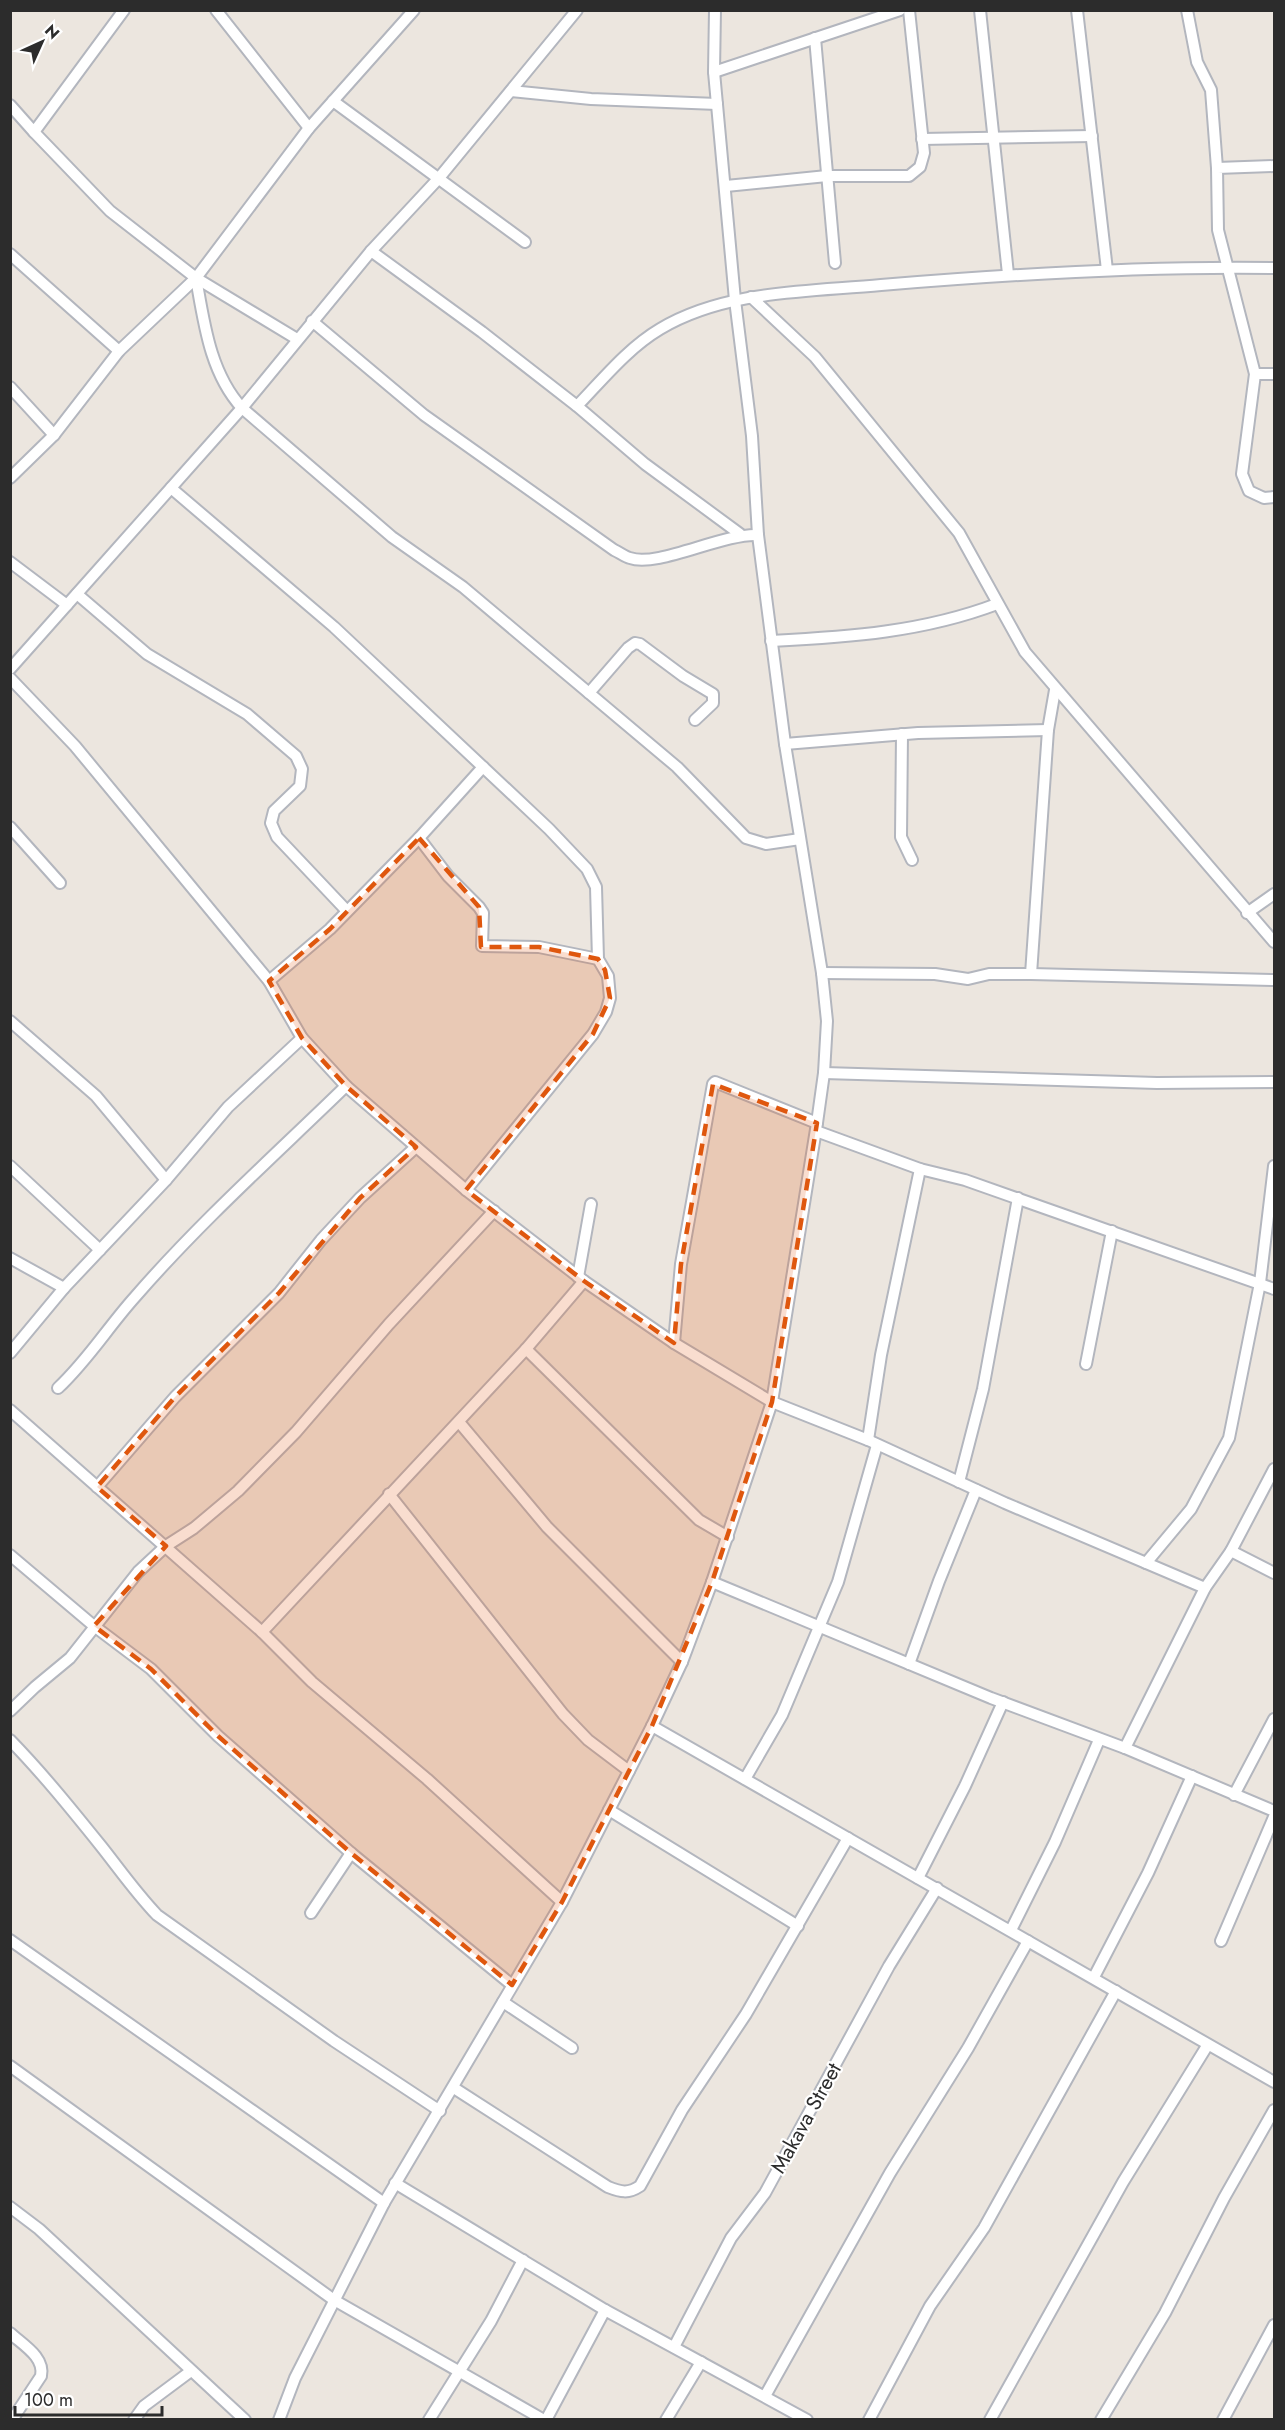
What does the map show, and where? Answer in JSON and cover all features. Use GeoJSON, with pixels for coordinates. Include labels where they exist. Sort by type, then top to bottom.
{"type":"FeatureCollection","features":[{"type":"Feature","properties":{"kind":"street"},"geometry":{"type":"LineString","coordinates":[[34,132],[124,10]]}},
{"type":"Feature","properties":{"kind":"street"},"geometry":{"type":"LineString","coordinates":[[216,10],[309,128]]}},
{"type":"Feature","properties":{"kind":"street"},"geometry":{"type":"LineString","coordinates":[[10,478],[54,435],[119,351],[196,278],[309,128],[414,10]]}},
{"type":"Feature","properties":{"kind":"street"},"geometry":{"type":"LineString","coordinates":[[10,669],[242,408],[371,251],[439,178],[577,10]]}},
{"type":"Feature","properties":{"kind":"street"},"geometry":{"type":"LineString","coordinates":[[279,2420],[295,2378],[395,2182],[454,2088],[562,1902],[652,1726],[682,1662],[712,1582],[772,1402],[817,1127],[824,1073],[827,1021],[822,974],[785,744],[758,535],[752,436],[735,300],[714,72],[715,10]]}},
{"type":"Feature","properties":{"kind":"street"},"geometry":{"type":"LineString","coordinates":[[714,72],[900,10]]}},
{"type":"Feature","properties":{"kind":"street"},"geometry":{"type":"LineString","coordinates":[[726,186],[827,177],[909,176],[920,167],[924,153],[909,10]]}},
{"type":"Feature","properties":{"kind":"street"},"geometry":{"type":"LineString","coordinates":[[980,10],[1008,274]]}},
{"type":"Feature","properties":{"kind":"street"},"geometry":{"type":"LineString","coordinates":[[1077,10],[1107,270]]}},
{"type":"Feature","properties":{"kind":"street"},"geometry":{"type":"LineString","coordinates":[[1187,10],[1197,62],[1211,90],[1217,168],[1218,230],[1255,374],[1242,474],[1249,490],[1264,498],[1275,497]]}},
{"type":"Feature","properties":{"kind":"street"},"geometry":{"type":"LineString","coordinates":[[815,38],[835,263]]}},
{"type":"Feature","properties":{"kind":"street"},"geometry":{"type":"LineString","coordinates":[[511,91],[591,99],[717,104]]}},
{"type":"Feature","properties":{"kind":"street"},"geometry":{"type":"LineString","coordinates":[[333,100],[525,242]]}},
{"type":"Feature","properties":{"kind":"street"},"geometry":{"type":"LineString","coordinates":[[10,105],[110,211],[196,278],[297,339]]}},
{"type":"Feature","properties":{"kind":"street"},"geometry":{"type":"LineString","coordinates":[[922,139],[1092,136]]}},
{"type":"Feature","properties":{"kind":"street"},"geometry":{"type":"LineString","coordinates":[[1217,168],[1275,166]]}},
{"type":"Feature","properties":{"kind":"street"},"geometry":{"type":"LineString","coordinates":[[371,251],[483,332],[577,406],[645,464],[740,534]]}},
{"type":"Feature","properties":{"kind":"street"},"geometry":{"type":"LineString","coordinates":[[10,254],[119,351]]}},
{"type":"Feature","properties":{"kind":"street"},"geometry":{"type":"LineString","coordinates":[[577,406],[633,349],[661,328],[735,300],[1008,274],[1275,268]]}},
{"type":"Feature","properties":{"kind":"street"},"geometry":{"type":"LineString","coordinates":[[196,278],[204,324],[217,369],[227,392],[242,408],[392,537],[463,587],[677,767],[746,838],[766,844],[800,840]]}},
{"type":"Feature","properties":{"kind":"street"},"geometry":{"type":"LineString","coordinates":[[751,297],[815,357],[959,533],[1024,652],[1055,690],[1105,744],[1247,913],[1275,942]]}},
{"type":"Feature","properties":{"kind":"street"},"geometry":{"type":"LineString","coordinates":[[312,321],[424,415],[605,543],[632,559],[652,559],[740,534],[758,535]]}},
{"type":"Feature","properties":{"kind":"street"},"geometry":{"type":"LineString","coordinates":[[1255,374],[1275,374]]}},
{"type":"Feature","properties":{"kind":"street"},"geometry":{"type":"LineString","coordinates":[[10,387],[54,435]]}},
{"type":"Feature","properties":{"kind":"street"},"geometry":{"type":"LineString","coordinates":[[171,488],[334,627],[549,829],[587,868],[596,886],[598,959],[608,976],[610,998],[606,1012],[593,1034],[466,1190]]}},
{"type":"Feature","properties":{"kind":"street"},"geometry":{"type":"LineString","coordinates":[[10,562],[67,605]]}},
{"type":"Feature","properties":{"kind":"street"},"geometry":{"type":"LineString","coordinates":[[77,594],[147,654],[247,714],[296,756],[302,769],[300,786],[274,811],[271,823],[277,837],[346,910]]}},
{"type":"Feature","properties":{"kind":"street"},"geometry":{"type":"LineString","coordinates":[[771,641],[854,636],[921,627],[967,615],[997,604]]}},
{"type":"Feature","properties":{"kind":"street"},"geometry":{"type":"LineString","coordinates":[[589,693],[628,648],[634,643],[640,644],[683,676],[713,694],[713,703],[695,720]]}},
{"type":"Feature","properties":{"kind":"street"},"geometry":{"type":"LineString","coordinates":[[10,678],[75,746],[269,981],[302,1038],[346,1086],[466,1190],[581,1279],[674,1343],[772,1402],[873,1442],[976,1490],[1205,1588]]}},
{"type":"Feature","properties":{"kind":"street"},"geometry":{"type":"LineString","coordinates":[[1031,974],[1048,730],[1055,690]]}},
{"type":"Feature","properties":{"kind":"street"},"geometry":{"type":"LineString","coordinates":[[785,744],[902,734],[1048,730]]}},
{"type":"Feature","properties":{"kind":"street"},"geometry":{"type":"LineString","coordinates":[[902,734],[901,837],[912,860]]}},
{"type":"Feature","properties":{"kind":"street"},"geometry":{"type":"LineString","coordinates":[[269,981],[330,929],[346,910],[419,838],[483,767]]}},
{"type":"Feature","properties":{"kind":"street"},"geometry":{"type":"LineString","coordinates":[[10,827],[60,883]]}},
{"type":"Feature","properties":{"kind":"street"},"geometry":{"type":"LineString","coordinates":[[419,838],[448,876],[483,913],[482,946],[539,947],[598,959]]}},
{"type":"Feature","properties":{"kind":"street"},"geometry":{"type":"LineString","coordinates":[[1247,913],[1275,894]]}},
{"type":"Feature","properties":{"kind":"street"},"geometry":{"type":"LineString","coordinates":[[822,974],[935,974],[968,979],[989,974],[1031,974],[1275,980]]}},
{"type":"Feature","properties":{"kind":"street"},"geometry":{"type":"LineString","coordinates":[[10,1021],[96,1096],[166,1180]]}},
{"type":"Feature","properties":{"kind":"street"},"geometry":{"type":"LineString","coordinates":[[10,1353],[64,1288],[166,1180],[228,1107],[302,1038]]}},
{"type":"Feature","properties":{"kind":"street"},"geometry":{"type":"LineString","coordinates":[[824,1073],[1157,1083],[1275,1083]]}},
{"type":"Feature","properties":{"kind":"street"},"geometry":{"type":"LineString","coordinates":[[674,1343],[681,1264],[712,1084],[715,1082],[817,1127],[920,1168],[1018,1198],[1275,1289]]}},
{"type":"Feature","properties":{"kind":"street"},"geometry":{"type":"LineString","coordinates":[[58,1388],[82,1365],[134,1297],[223,1205],[346,1086]]}},
{"type":"Feature","properties":{"kind":"street"},"geometry":{"type":"LineString","coordinates":[[97,1487],[175,1397],[279,1293],[321,1240],[360,1198],[416,1148]]}},
{"type":"Feature","properties":{"kind":"street"},"geometry":{"type":"LineString","coordinates":[[10,1166],[100,1250]]}},
{"type":"Feature","properties":{"kind":"street"},"geometry":{"type":"LineString","coordinates":[[1146,1563],[1191,1509],[1229,1438],[1260,1283],[1275,1166]]}},
{"type":"Feature","properties":{"kind":"street"},"geometry":{"type":"LineString","coordinates":[[746,1779],[782,1715],[838,1582],[873,1442],[881,1355],[920,1168]]}},
{"type":"Feature","properties":{"kind":"street"},"geometry":{"type":"LineString","coordinates":[[959,1482],[983,1389],[1018,1198]]}},
{"type":"Feature","properties":{"kind":"street"},"geometry":{"type":"LineString","coordinates":[[262,1632],[388,1494],[526,1350],[581,1279],[591,1204]]}},
{"type":"Feature","properties":{"kind":"street"},"geometry":{"type":"LineString","coordinates":[[10,1711],[70,1658],[138,1572],[166,1546],[194,1528],[238,1491],[296,1431],[494,1211]]}},
{"type":"Feature","properties":{"kind":"street"},"geometry":{"type":"LineString","coordinates":[[1086,1364],[1112,1231]]}},
{"type":"Feature","properties":{"kind":"street"},"geometry":{"type":"LineString","coordinates":[[10,1258],[64,1288]]}},
{"type":"Feature","properties":{"kind":"street"},"geometry":{"type":"LineString","coordinates":[[526,1350],[699,1520],[728,1537]]}},
{"type":"Feature","properties":{"kind":"street"},"geometry":{"type":"LineString","coordinates":[[10,1410],[166,1546],[262,1632],[312,1682],[426,1779],[562,1902]]}},
{"type":"Feature","properties":{"kind":"street"},"geometry":{"type":"LineString","coordinates":[[459,1422],[547,1527],[682,1662]]}},
{"type":"Feature","properties":{"kind":"street"},"geometry":{"type":"LineString","coordinates":[[1125,1748],[1205,1588],[1231,1551],[1275,1469]]}},
{"type":"Feature","properties":{"kind":"street"},"geometry":{"type":"LineString","coordinates":[[909,1664],[939,1581],[976,1490]]}},
{"type":"Feature","properties":{"kind":"street"},"geometry":{"type":"LineString","coordinates":[[388,1494],[563,1713],[588,1740],[629,1771]]}},
{"type":"Feature","properties":{"kind":"street"},"geometry":{"type":"LineString","coordinates":[[1231,1551],[1275,1573]]}},
{"type":"Feature","properties":{"kind":"street"},"geometry":{"type":"LineString","coordinates":[[10,1555],[94,1626],[152,1669],[218,1736],[351,1853],[512,1985]]}},
{"type":"Feature","properties":{"kind":"street"},"geometry":{"type":"LineString","coordinates":[[712,1582],[1003,1702],[1125,1748],[1275,1811]]}},
{"type":"Feature","properties":{"kind":"street"},"geometry":{"type":"LineString","coordinates":[[918,1878],[1003,1702]]}},
{"type":"Feature","properties":{"kind":"street"},"geometry":{"type":"LineString","coordinates":[[1234,1795],[1275,1719]]}},
{"type":"Feature","properties":{"kind":"street"},"geometry":{"type":"LineString","coordinates":[[652,1726],[1094,1977],[1207,2046],[1275,2082]]}},
{"type":"Feature","properties":{"kind":"street"},"geometry":{"type":"LineString","coordinates":[[10,1740],[103,1848],[134,1892],[157,1915],[334,2041],[440,2111]]}},
{"type":"Feature","properties":{"kind":"street"},"geometry":{"type":"LineString","coordinates":[[1011,1930],[1055,1842],[1100,1740]]}},
{"type":"Feature","properties":{"kind":"street"},"geometry":{"type":"LineString","coordinates":[[1094,1977],[1148,1873],[1192,1776]]}},
{"type":"Feature","properties":{"kind":"street"},"geometry":{"type":"LineString","coordinates":[[609,1810],[798,1926]]}},
{"type":"Feature","properties":{"kind":"street"},"geometry":{"type":"LineString","coordinates":[[1221,1941],[1275,1817]]}},
{"type":"Feature","properties":{"kind":"street"},"geometry":{"type":"LineString","coordinates":[[454,2088],[608,2187],[623,2193],[634,2190],[640,2186],[682,2110],[746,2014],[848,1838]]}},
{"type":"Feature","properties":{"kind":"street"},"geometry":{"type":"LineString","coordinates":[[311,1913],[351,1853]]}},
{"type":"Feature","properties":{"kind":"street","name":"Makava Street"},"geometry":{"type":"LineString","coordinates":[[674,2347],[731,2238],[765,2193],[889,1966],[937,1888]]}},
{"type":"Feature","properties":{"kind":"street"},"geometry":{"type":"LineString","coordinates":[[10,1940],[384,2203]]}},
{"type":"Feature","properties":{"kind":"street"},"geometry":{"type":"LineString","coordinates":[[765,2396],[890,2174],[968,2048],[1028,1941]]}},
{"type":"Feature","properties":{"kind":"street"},"geometry":{"type":"LineString","coordinates":[[869,2420],[930,2306],[984,2228],[1116,1991]]}},
{"type":"Feature","properties":{"kind":"street"},"geometry":{"type":"LineString","coordinates":[[503,2002],[572,2048]]}},
{"type":"Feature","properties":{"kind":"street"},"geometry":{"type":"LineString","coordinates":[[990,2420],[1123,2182],[1207,2046]]}},
{"type":"Feature","properties":{"kind":"street"},"geometry":{"type":"LineString","coordinates":[[10,2066],[334,2300],[545,2420],[605,2310]]}},
{"type":"Feature","properties":{"kind":"street"},"geometry":{"type":"LineString","coordinates":[[1101,2420],[1165,2313],[1224,2198],[1275,2110]]}},
{"type":"Feature","properties":{"kind":"street"},"geometry":{"type":"LineString","coordinates":[[395,2182],[605,2310],[765,2396],[787,2415],[807,2420]]}},
{"type":"Feature","properties":{"kind":"street"},"geometry":{"type":"LineString","coordinates":[[10,2207],[71,2258],[245,2420]]}},
{"type":"Feature","properties":{"kind":"street"},"geometry":{"type":"LineString","coordinates":[[429,2420],[458,2370],[491,2321],[523,2260]]}},
{"type":"Feature","properties":{"kind":"street"},"geometry":{"type":"LineString","coordinates":[[1223,2420],[1275,2325]]}},
{"type":"Feature","properties":{"kind":"street"},"geometry":{"type":"LineString","coordinates":[[10,2333],[39,2360],[43,2368],[41,2376],[12,2420]]}},
{"type":"Feature","properties":{"kind":"street"},"geometry":{"type":"LineString","coordinates":[[666,2420],[701,2362]]}},
{"type":"Feature","properties":{"kind":"street"},"geometry":{"type":"LineString","coordinates":[[134,2420],[144,2406],[191,2371]]}},
{"type":"Feature","properties":{"kind":"highlighted area"},"geometry":{"type":"Polygon","coordinates":[[[419,838],[479,907],[481,947],[539,947],[598,959],[605,970],[610,998],[593,1034],[466,1190],[584,1281],[674,1343],[681,1264],[713,1084],[817,1123],[772,1402],[712,1582],[652,1726],[562,1902],[512,1985],[351,1853],[218,1736],[151,1669],[94,1626],[166,1546],[97,1487],[175,1397],[279,1293],[360,1198],[416,1147],[346,1086],[302,1038],[269,981],[330,929],[419,838]]]}}]}
